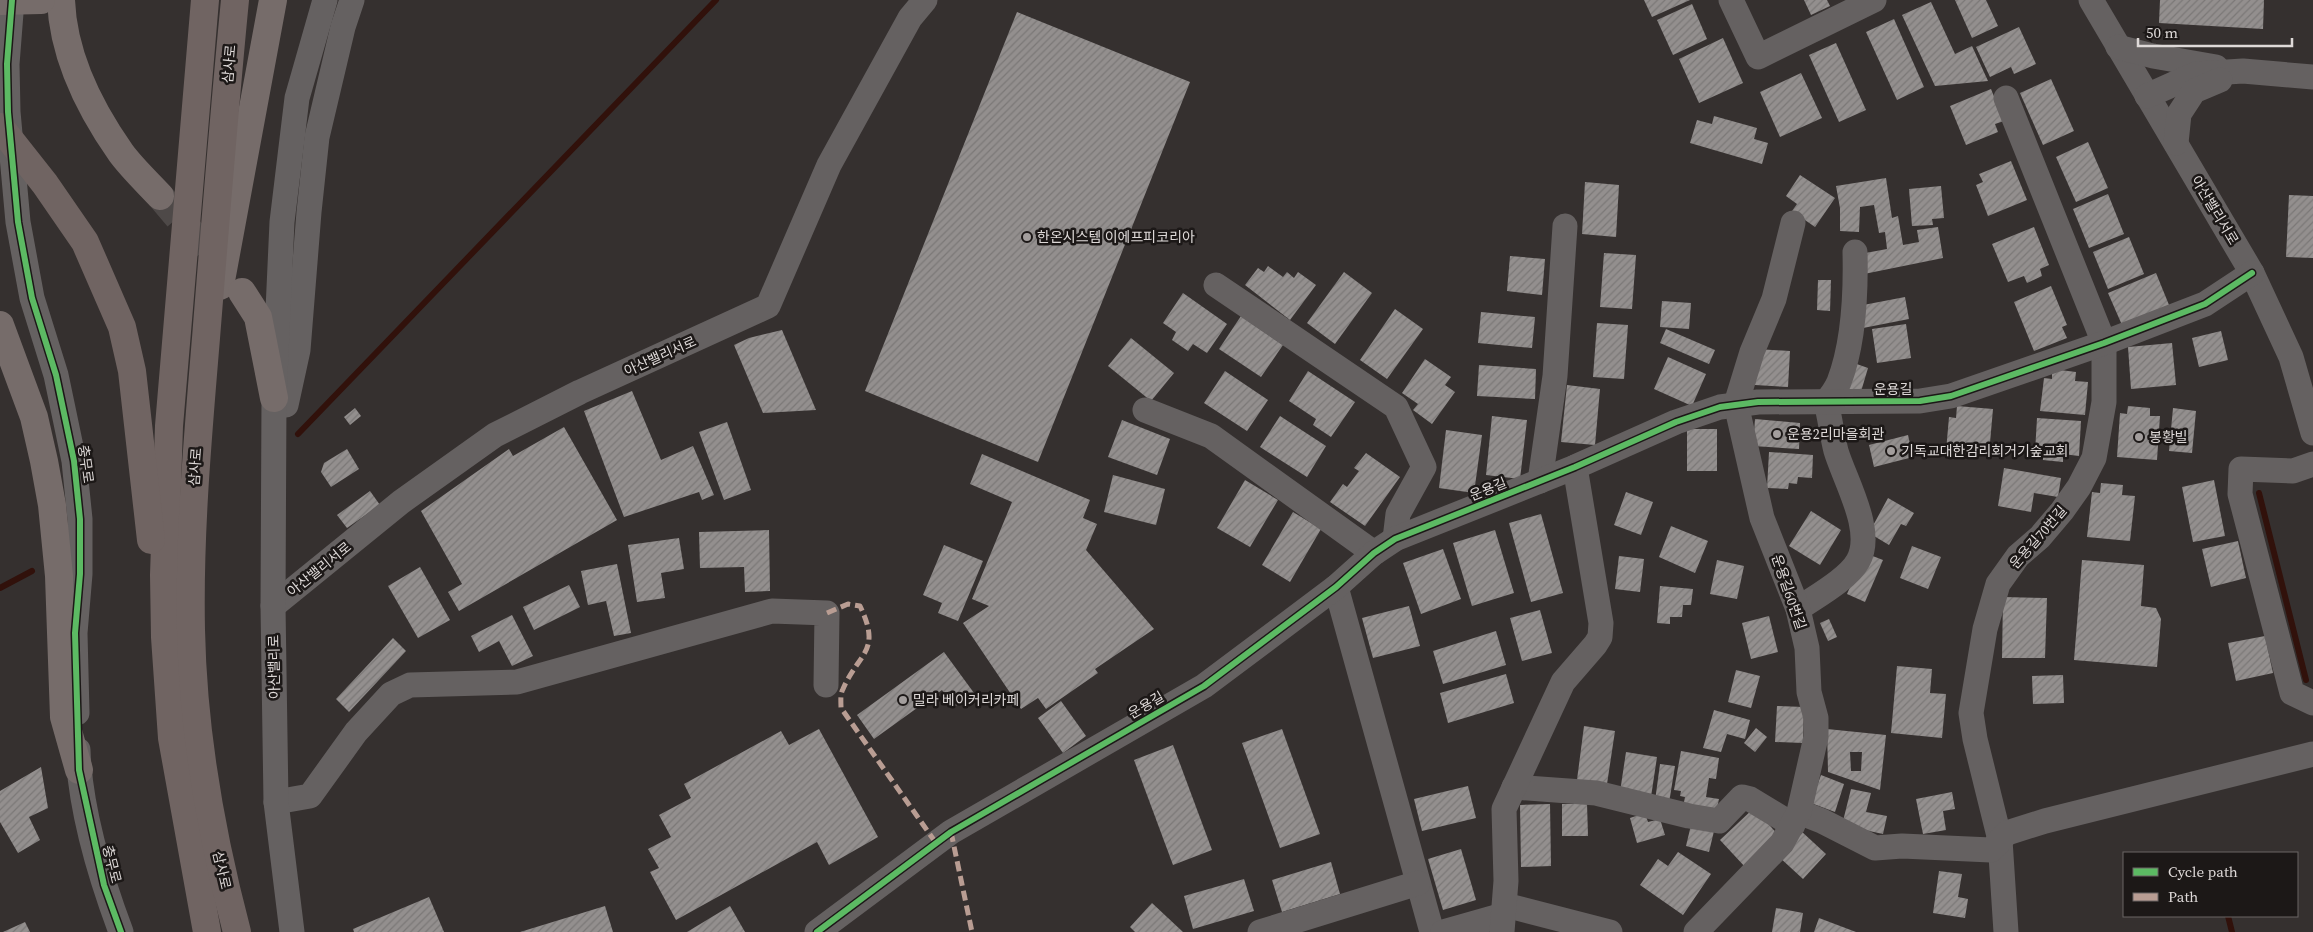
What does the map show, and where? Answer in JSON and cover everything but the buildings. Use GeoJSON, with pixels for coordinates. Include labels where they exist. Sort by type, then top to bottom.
{"type":"FeatureCollection","features":[{"type":"Feature","properties":{"kind":"highway","name":"삼사로"},"geometry":{"type":"LineString","coordinates":[[205,0],[169,426],[164,637],[172,738],[207,932]]}},
{"type":"Feature","properties":{"kind":"highway","name":"삼사로"},"geometry":{"type":"LineString","coordinates":[[235,0],[195,468],[191,631],[197,714],[212,824],[237,932]]}},
{"type":"Feature","properties":{"kind":"highway"},"geometry":{"type":"LineString","coordinates":[[0,127],[45,184],[85,242],[122,327],[132,372],[172,738]]}},
{"type":"Feature","properties":{"kind":"main road"},"geometry":{"type":"LineString","coordinates":[[0,1],[41,0]]}},
{"type":"Feature","properties":{"kind":"main road"},"geometry":{"type":"LineString","coordinates":[[61,0],[68,46],[96,115],[122,154],[160,196]]}},
{"type":"Feature","properties":{"kind":"main road"},"geometry":{"type":"LineString","coordinates":[[202,393],[256,81],[273,0]]}},
{"type":"Feature","properties":{"kind":"main road"},"geometry":{"type":"LineString","coordinates":[[242,292],[258,317],[274,398]]}},
{"type":"Feature","properties":{"kind":"main road"},"geometry":{"type":"LineString","coordinates":[[0,325],[34,418],[52,505],[59,576],[64,716],[79,770]]}},
{"type":"Feature","properties":{"kind":"street","name":"충무로"},"geometry":{"type":"LineString","coordinates":[[12,0],[7,64],[8,112],[18,222],[30,289],[56,375],[72,452],[80,519],[80,574],[76,633],[79,770],[104,885],[121,932]]}},
{"type":"Feature","properties":{"kind":"street","name":"아산밸리로"},"geometry":{"type":"LineString","coordinates":[[291,932],[276,802],[273,606],[274,398],[282,222],[297,98],[324,0]]}},
{"type":"Feature","properties":{"kind":"street"},"geometry":{"type":"LineString","coordinates":[[273,458],[298,350],[317,137],[343,27],[352,0]]}},
{"type":"Feature","properties":{"kind":"street","name":"아산밸리서로"},"geometry":{"type":"LineString","coordinates":[[273,606],[401,502],[495,435],[580,392],[768,306],[829,165],[910,18],[925,0]]}},
{"type":"Feature","properties":{"kind":"street"},"geometry":{"type":"LineString","coordinates":[[1731,0],[1758,57],[1870,1]]}},
{"type":"Feature","properties":{"kind":"street","name":"아산밸리서로"},"geometry":{"type":"LineString","coordinates":[[2090,0],[2252,273],[2291,357],[2313,433]]}},
{"type":"Feature","properties":{"kind":"street"},"geometry":{"type":"LineString","coordinates":[[2118,47],[2153,56],[2243,71],[2313,77]]}},
{"type":"Feature","properties":{"kind":"street"},"geometry":{"type":"LineString","coordinates":[[2148,96],[2196,74],[2243,71]]}},
{"type":"Feature","properties":{"kind":"street"},"geometry":{"type":"LineString","coordinates":[[2176,143],[2179,114],[2194,91],[2243,71]]}},
{"type":"Feature","properties":{"kind":"street","name":"운용길70번길"},"geometry":{"type":"LineString","coordinates":[[2006,98],[2104,343],[2104,402],[2094,458],[2079,487],[2062,511],[2040,537],[2018,556],[1998,584],[1985,629],[1971,713],[1975,739],[2000,840],[2006,932]]}},
{"type":"Feature","properties":{"kind":"street","name":"운용길60번길"},"geometry":{"type":"LineString","coordinates":[[1696,932],[1782,843],[1796,819],[1816,736],[1816,718],[1809,692],[1807,648],[1798,609],[1762,518],[1736,404],[1752,352],[1774,299],[1793,224]]}},
{"type":"Feature","properties":{"kind":"street"},"geometry":{"type":"LineString","coordinates":[[1540,481],[1555,376],[1565,226]]}},
{"type":"Feature","properties":{"kind":"street"},"geometry":{"type":"LineString","coordinates":[[1798,609],[1848,573],[1858,561],[1864,541],[1861,522],[1836,451],[1826,402],[1839,383],[1848,344],[1856,293],[1855,252]]}},
{"type":"Feature","properties":{"kind":"street","name":"운용길"},"geometry":{"type":"LineString","coordinates":[[817,932],[951,832],[1204,686],[1336,587],[1374,553],[1396,539],[1575,467],[1676,422],[1736,404],[1920,402],[1952,396],[2104,343],[2205,304],[2252,273]]}},
{"type":"Feature","properties":{"kind":"street"},"geometry":{"type":"LineString","coordinates":[[1216,285],[1396,407],[1424,467],[1398,514],[1396,539]]}},
{"type":"Feature","properties":{"kind":"street"},"geometry":{"type":"LineString","coordinates":[[1146,410],[1211,436],[1374,553]]}},
{"type":"Feature","properties":{"kind":"street"},"geometry":{"type":"LineString","coordinates":[[2313,464],[2293,471],[2241,469],[2240,494],[2292,693],[2313,703]]}},
{"type":"Feature","properties":{"kind":"street"},"geometry":{"type":"LineString","coordinates":[[1503,917],[1504,809],[1563,682],[1600,637],[1601,624],[1575,467]]}},
{"type":"Feature","properties":{"kind":"street"},"geometry":{"type":"LineString","coordinates":[[1336,587],[1432,932]]}},
{"type":"Feature","properties":{"kind":"street"},"geometry":{"type":"LineString","coordinates":[[276,802],[310,796],[356,732],[391,694],[410,685],[517,682],[772,611],[827,613],[826,685]]}},
{"type":"Feature","properties":{"kind":"street"},"geometry":{"type":"LineString","coordinates":[[1514,787],[1596,793],[1689,816],[1719,821],[1742,797],[1796,819],[1822,821],[1875,848],[1902,846],[1991,850],[2006,833],[2045,821],[2313,754]]}},
{"type":"Feature","properties":{"kind":"street"},"geometry":{"type":"LineString","coordinates":[[1260,932],[1418,883]]}},
{"type":"Feature","properties":{"kind":"street"},"geometry":{"type":"LineString","coordinates":[[1443,932],[1503,917],[1610,932]]}},
{"type":"Feature","properties":{"kind":"waterway"},"geometry":{"type":"LineString","coordinates":[[298,434],[716,0]]}},
{"type":"Feature","properties":{"kind":"waterway"},"geometry":{"type":"LineString","coordinates":[[2259,493],[2306,680]]}},
{"type":"Feature","properties":{"kind":"waterway"},"geometry":{"type":"LineString","coordinates":[[0,588],[32,571]]}},
{"type":"Feature","properties":{"kind":"waterway"},"geometry":{"type":"LineString","coordinates":[[2228,917],[2232,932]]}},
{"type":"Feature","properties":{"kind":"tunnel"},"geometry":{"type":"LineString","coordinates":[[160,196],[224,271]]}},
{"type":"Feature","properties":{"kind":"marked path"},"geometry":{"type":"LineString","coordinates":[[827,613],[848,604],[860,606],[869,633],[869,643],[842,691],[841,708],[936,843]]}},
{"type":"Feature","properties":{"kind":"marked path"},"geometry":{"type":"LineString","coordinates":[[951,832],[972,932]]}},
{"type":"Feature","properties":{"kind":"cycle path"},"geometry":{"type":"LineString","coordinates":[[12,0],[7,64],[8,112],[18,222],[32,298],[56,375],[74,461],[80,519],[80,574],[75,633],[79,770],[104,885],[121,932]]}},
{"type":"Feature","properties":{"kind":"cycle path"},"geometry":{"type":"LineString","coordinates":[[817,932],[951,832],[1204,686],[1336,587],[1374,553],[1395,539],[1575,467],[1676,422],[1720,407],[1758,402],[1920,401],[1951,396],[2104,343],[2205,304],[2252,273]]}},
{"type":"Feature","properties":{"kind":"place","name":"한온시스템 이에프피코리아"},"geometry":{"type":"Point","coordinates":[1027,237]}},
{"type":"Feature","properties":{"kind":"place","name":"운용2리마을회관"},"geometry":{"type":"Point","coordinates":[1777,434]}},
{"type":"Feature","properties":{"kind":"place","name":"봉황빌"},"geometry":{"type":"Point","coordinates":[2139,437]}},
{"type":"Feature","properties":{"kind":"place","name":"기독교대한감리회거기숲교회"},"geometry":{"type":"Point","coordinates":[1891,451]}},
{"type":"Feature","properties":{"kind":"place","name":"밀라 베이커리카페"},"geometry":{"type":"Point","coordinates":[903,700]}}]}
